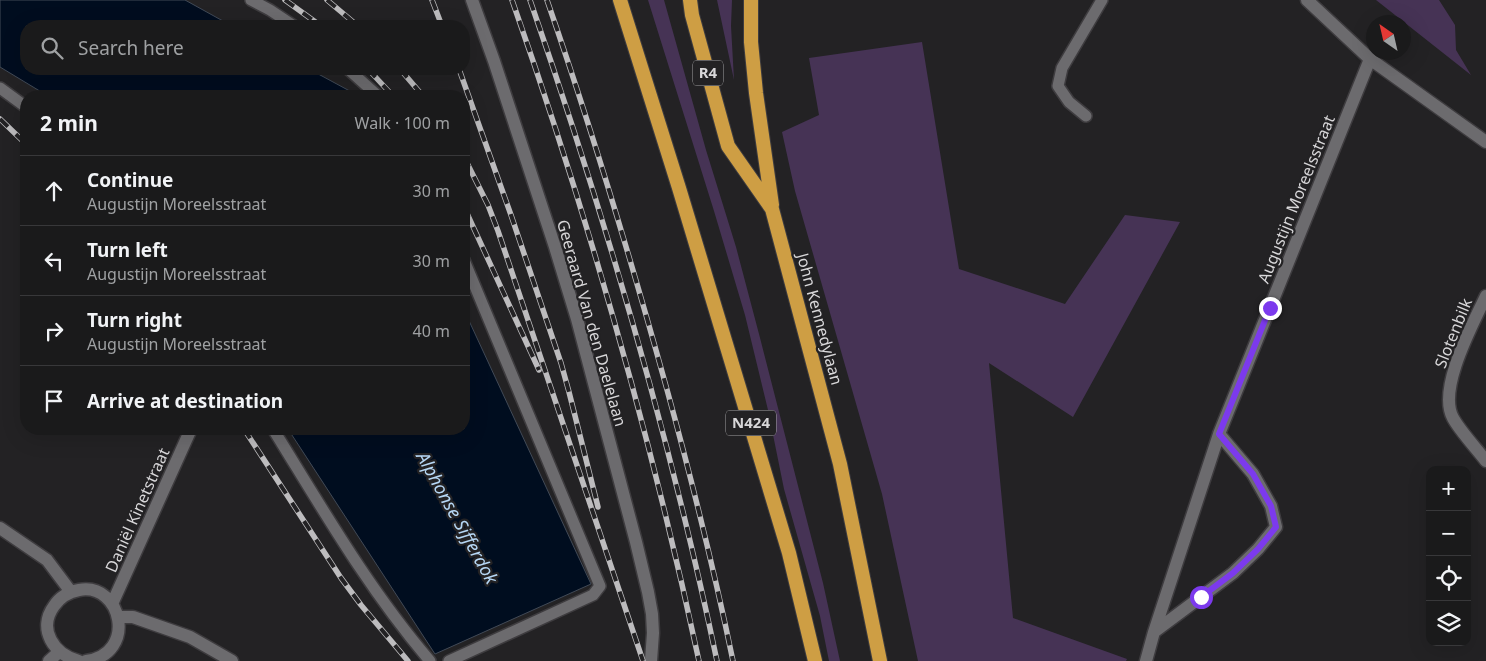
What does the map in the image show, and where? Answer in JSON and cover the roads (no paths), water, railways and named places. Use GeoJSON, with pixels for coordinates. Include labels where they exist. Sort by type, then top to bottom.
{"type":"FeatureCollection","features":[{"type":"Feature","properties":{"kind":"highway","name":"N424"},"geometry":{"type":"LineString","coordinates":[[620,0],[789,553],[815,661]]}},
{"type":"Feature","properties":{"kind":"highway","name":"John Kennedylaan"},"geometry":{"type":"LineString","coordinates":[[690,0],[692,15],[728,146],[772,209],[840,464],[880,661]]}},
{"type":"Feature","properties":{"kind":"highway"},"geometry":{"type":"LineString","coordinates":[[751,0],[751,42],[756,93],[772,209]]}},
{"type":"Feature","properties":{"kind":"street","name":"Geeraard Van den Daelelaan"},"geometry":{"type":"LineString","coordinates":[[472,0],[494,61],[577,319],[648,592],[653,633],[651,661]]}},
{"type":"Feature","properties":{"kind":"street"},"geometry":{"type":"LineString","coordinates":[[1307,0],[1366,55]]}},
{"type":"Feature","properties":{"kind":"street","name":"Augustijn Moreelsstraat"},"geometry":{"type":"LineString","coordinates":[[1146,661],[1219,434],[1370,60]]}},
{"type":"Feature","properties":{"kind":"street"},"geometry":{"type":"LineString","coordinates":[[1371,60],[1486,142]]}},
{"type":"Feature","properties":{"kind":"street","name":"Slotenbilk"},"geometry":{"type":"LineString","coordinates":[[1486,296],[1456,361],[1448,395],[1452,417],[1486,461]]}},
{"type":"Feature","properties":{"kind":"street"},"geometry":{"type":"LineString","coordinates":[[1154,632],[1233,573],[1258,549],[1276,527],[1271,506],[1253,474],[1219,434]]}},
{"type":"Feature","properties":{"kind":"street","name":"Daniël Kinetstraat"},"geometry":{"type":"LineString","coordinates":[[112,604],[188,435]]}},
{"type":"Feature","properties":{"kind":"street"},"geometry":{"type":"LineString","coordinates":[[0,528],[47,560],[71,592]]}},
{"type":"Feature","properties":{"kind":"street"},"geometry":{"type":"LineString","coordinates":[[79,661],[70,659],[59,652],[52,643],[48,631],[48,619],[52,608],[60,598],[71,592],[82,590],[94,591],[104,596],[112,604],[118,617],[119,627],[117,638],[105,655],[86,661]]}},
{"type":"Feature","properties":{"kind":"street"},"geometry":{"type":"LineString","coordinates":[[118,617],[133,617],[190,637],[232,661]]}},
{"type":"Feature","properties":{"kind":"street"},"geometry":{"type":"LineString","coordinates":[[49,661],[59,652]]}},
{"type":"Feature","properties":{"kind":"lane"},"geometry":{"type":"LineString","coordinates":[[251,0],[285,20]]}},
{"type":"Feature","properties":{"kind":"lane"},"geometry":{"type":"LineString","coordinates":[[1086,116],[1070,102],[1058,86],[1062,68],[1102,0]]}},
{"type":"Feature","properties":{"kind":"lane"},"geometry":{"type":"LineString","coordinates":[[355,75],[371,90]]}},
{"type":"Feature","properties":{"kind":"lane"},"geometry":{"type":"LineString","coordinates":[[0,88],[20,103]]}},
{"type":"Feature","properties":{"kind":"lane"},"geometry":{"type":"LineString","coordinates":[[449,661],[593,595],[600,586],[470,274]]}},
{"type":"Feature","properties":{"kind":"lane"},"geometry":{"type":"LineString","coordinates":[[277,435],[370,581],[404,630],[430,661]]}},
{"type":"Feature","properties":{"kind":"water"},"geometry":{"type":"Polygon","coordinates":[[[0,0],[185,0],[221,20],[20,20],[20,75],[320,75],[348,90],[38,90],[0,67],[0,0]]]}},
{"type":"Feature","properties":{"kind":"water","name":"Alphonse Sifferdok"},"geometry":{"type":"Polygon","coordinates":[[[470,323],[591,584],[435,654],[292,435],[470,435],[470,323]]]}},
{"type":"Feature","properties":{"kind":"railway"},"geometry":{"type":"LineString","coordinates":[[285,0],[313,20]]}},
{"type":"Feature","properties":{"kind":"railway"},"geometry":{"type":"LineString","coordinates":[[327,0],[351,20]]}},
{"type":"Feature","properties":{"kind":"railway"},"geometry":{"type":"LineString","coordinates":[[432,0],[440,20]]}},
{"type":"Feature","properties":{"kind":"railway"},"geometry":{"type":"LineString","coordinates":[[512,0],[567,163],[616,328],[660,494],[699,661]]}},
{"type":"Feature","properties":{"kind":"railway"},"geometry":{"type":"LineString","coordinates":[[530,0],[558,81],[634,328],[657,410],[699,577],[717,661]]}},
{"type":"Feature","properties":{"kind":"railway"},"geometry":{"type":"LineString","coordinates":[[547,0],[624,240],[652,337],[702,523],[733,661]]}},
{"type":"Feature","properties":{"kind":"railway"},"geometry":{"type":"LineString","coordinates":[[374,75],[387,90]]}},
{"type":"Feature","properties":{"kind":"railway"},"geometry":{"type":"LineString","coordinates":[[405,75],[418,90]]}},
{"type":"Feature","properties":{"kind":"railway"},"geometry":{"type":"LineString","coordinates":[[461,75],[466,90]]}},
{"type":"Feature","properties":{"kind":"railway"},"geometry":{"type":"LineString","coordinates":[[470,100],[561,363],[598,507]]}},
{"type":"Feature","properties":{"kind":"railway"},"geometry":{"type":"LineString","coordinates":[[0,119],[20,138]]}},
{"type":"Feature","properties":{"kind":"railway"},"geometry":{"type":"LineString","coordinates":[[470,169],[488,205],[498,231],[643,661]]}},
{"type":"Feature","properties":{"kind":"railway"},"geometry":{"type":"LineString","coordinates":[[470,220],[539,370]]}},
{"type":"Feature","properties":{"kind":"railway"},"geometry":{"type":"LineString","coordinates":[[248,435],[341,578],[408,661]]}}]}
